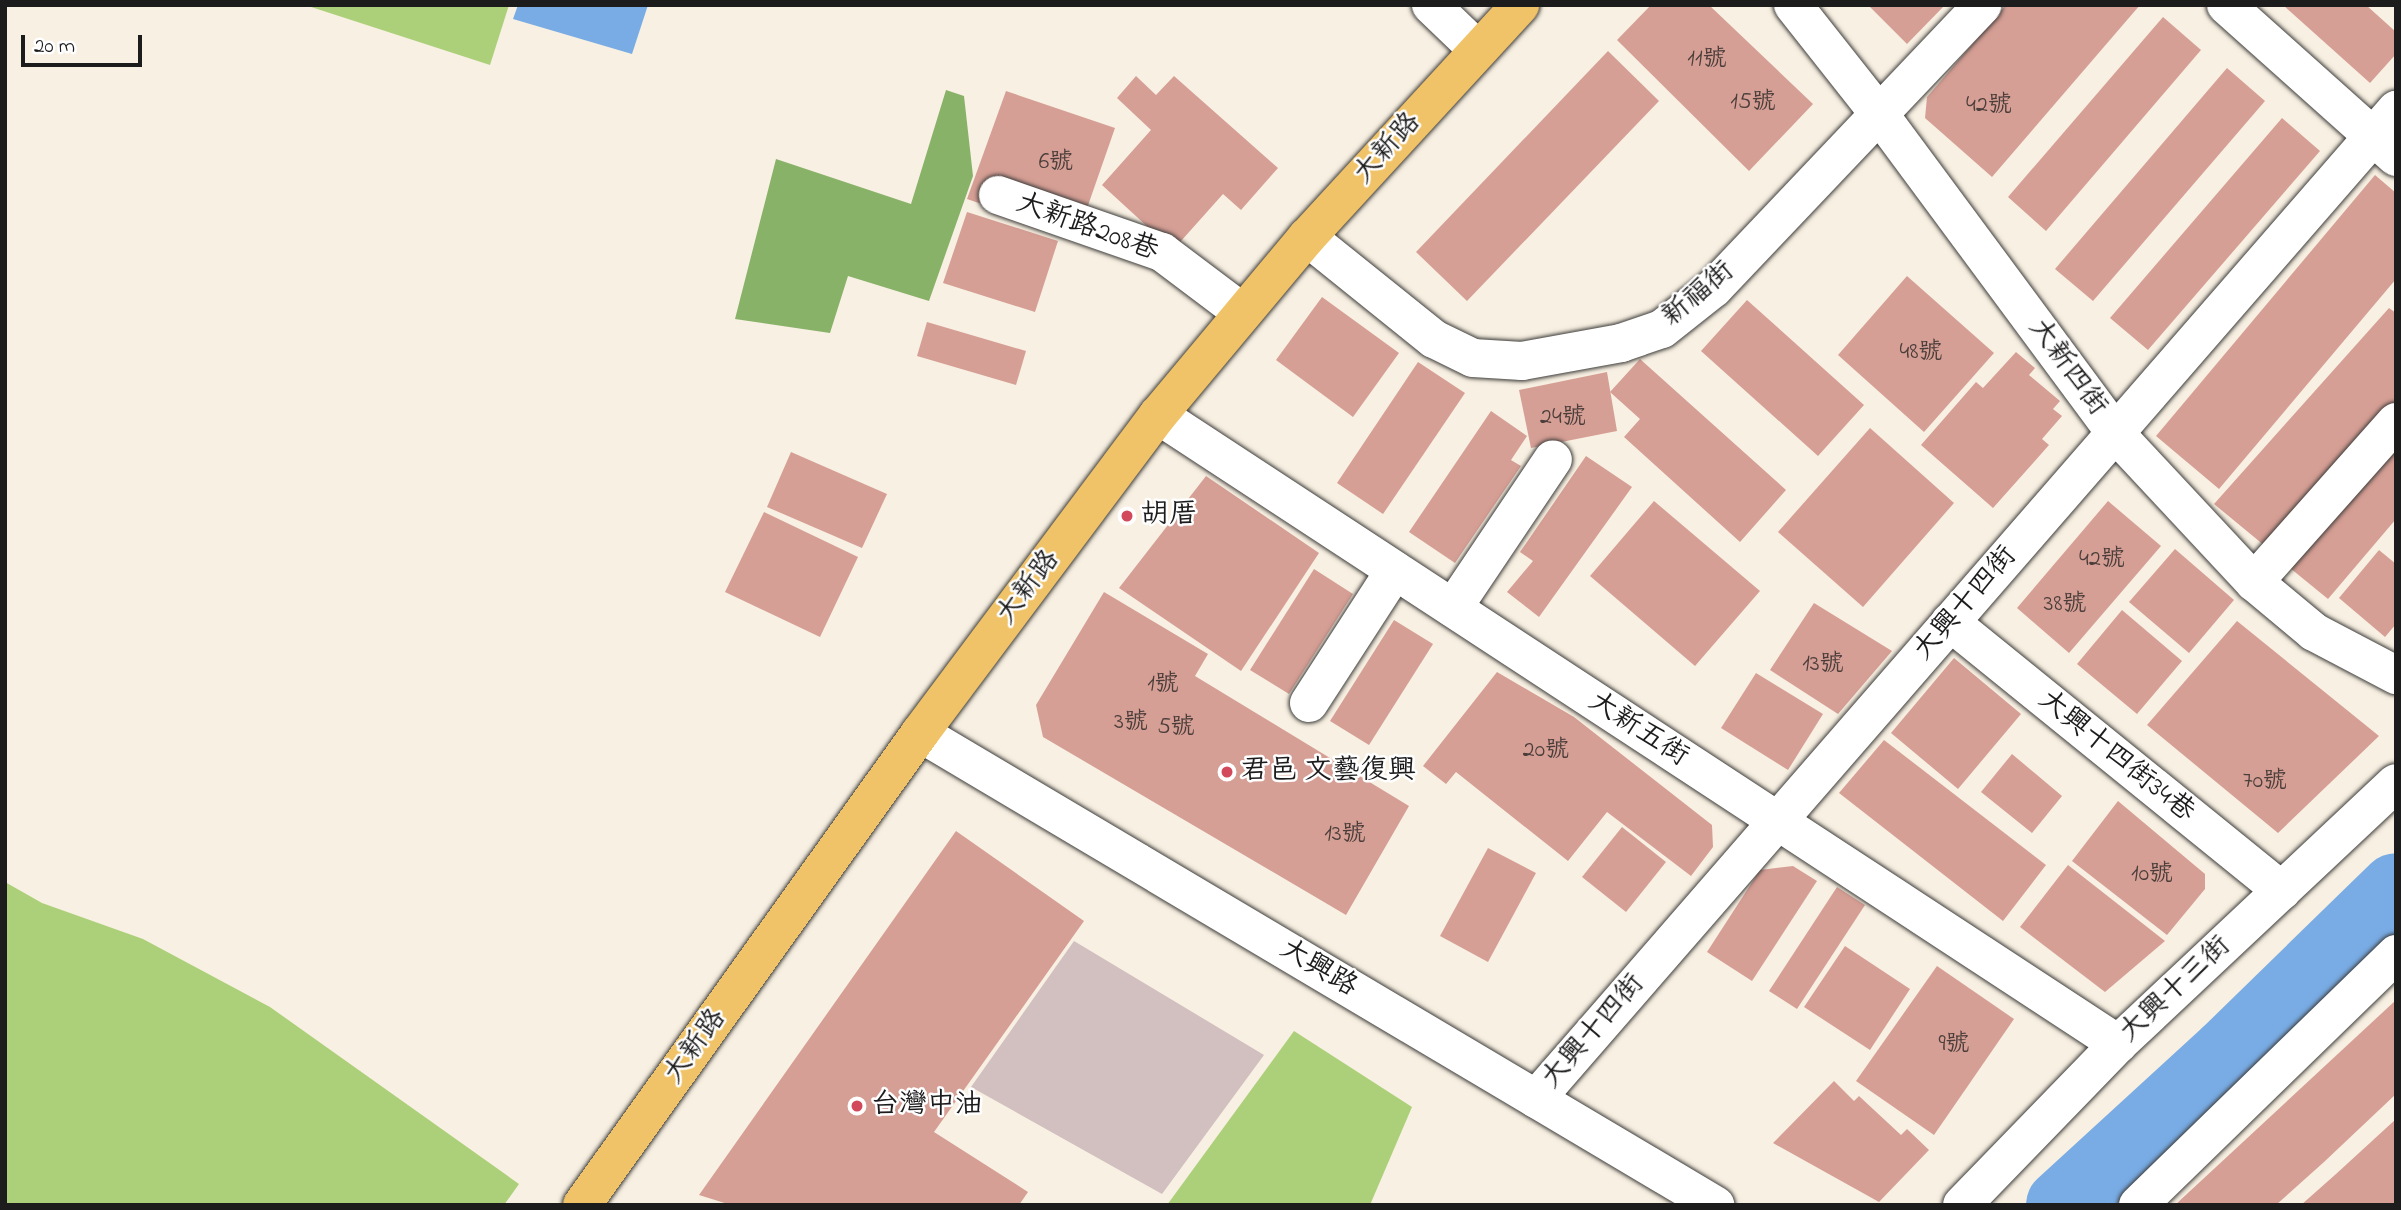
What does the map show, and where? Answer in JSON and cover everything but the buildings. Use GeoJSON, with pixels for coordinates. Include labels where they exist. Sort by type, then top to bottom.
{"type":"FeatureCollection","features":[{"type":"Feature","properties":{"kind":"main road","name":"大新路"},"geometry":{"type":"LineString","coordinates":[[582,1205],[920,733],[1158,415],[1307,237],[1520,5]]}},
{"type":"Feature","properties":{"kind":"street"},"geometry":{"type":"LineString","coordinates":[[1431,5],[1478,50]]}},
{"type":"Feature","properties":{"kind":"street","name":"大新四街"},"geometry":{"type":"LineString","coordinates":[[1793,5],[1880,115],[2115,433],[2254,582],[2314,632],[2396,675]]}},
{"type":"Feature","properties":{"kind":"street","name":"新福街"},"geometry":{"type":"LineString","coordinates":[[1307,237],[1434,338],[1473,358],[1522,362],[1620,344],[1662,329],[1714,288],[1983,5]]}},
{"type":"Feature","properties":{"kind":"street"},"geometry":{"type":"LineString","coordinates":[[2226,5],[2388,134]]}},
{"type":"Feature","properties":{"kind":"street","name":"大興十四街"},"geometry":{"type":"LineString","coordinates":[[1536,1099],[2115,433],[2388,134]]}},
{"type":"Feature","properties":{"kind":"street","name":"大新路208巷"},"geometry":{"type":"LineString","coordinates":[[998,195],[1162,252],[1243,313]]}},
{"type":"Feature","properties":{"kind":"street","name":"大新五街"},"geometry":{"type":"LineString","coordinates":[[1158,415],[2118,1044]]}},
{"type":"Feature","properties":{"kind":"street"},"geometry":{"type":"LineString","coordinates":[[2254,582],[2396,422]]}},
{"type":"Feature","properties":{"kind":"street"},"geometry":{"type":"LineString","coordinates":[[1453,608],[1553,459]]}},
{"type":"Feature","properties":{"kind":"street"},"geometry":{"type":"LineString","coordinates":[[1309,703],[1395,570]]}},
{"type":"Feature","properties":{"kind":"street","name":"大興十四街34巷"},"geometry":{"type":"LineString","coordinates":[[1950,622],[2282,891]]}},
{"type":"Feature","properties":{"kind":"street","name":"大興路"},"geometry":{"type":"LineString","coordinates":[[920,733],[1715,1205]]}},
{"type":"Feature","properties":{"kind":"street","name":"大興十三街"},"geometry":{"type":"LineString","coordinates":[[1962,1205],[2118,1044],[2396,782]]}},
{"type":"Feature","properties":{"kind":"street"},"geometry":{"type":"LineString","coordinates":[[2138,1205],[2396,954]]}},
{"type":"Feature","properties":{"kind":"shaded area"},"geometry":{"type":"Polygon","coordinates":[[[1074,941],[1264,1055],[1162,1194],[971,1087],[1074,941]]]}},
{"type":"Feature","properties":{"kind":"green space"},"geometry":{"type":"Polygon","coordinates":[[[305,5],[509,5],[490,65],[305,5]]]}},
{"type":"Feature","properties":{"kind":"green space"},"geometry":{"type":"Polygon","coordinates":[[[946,90],[964,96],[973,176],[929,301],[848,276],[830,333],[735,319],[776,159],[911,204],[946,90]]]}},
{"type":"Feature","properties":{"kind":"green space"},"geometry":{"type":"Polygon","coordinates":[[[5,882],[42,903],[143,939],[270,1007],[519,1184],[504,1205],[5,1205],[5,882]]]}},
{"type":"Feature","properties":{"kind":"green space"},"geometry":{"type":"Polygon","coordinates":[[[1294,1031],[1412,1107],[1370,1205],[1167,1205],[1294,1031]]]}},
{"type":"Feature","properties":{"kind":"water"},"geometry":{"type":"Polygon","coordinates":[[[518,5],[648,5],[632,54],[513,19],[518,5]]]}},
{"type":"Feature","properties":{"kind":"waterway"},"geometry":{"type":"LineString","coordinates":[[2062,1205],[2227,1054],[2396,889]]}},
{"type":"Feature","properties":{"kind":"place","name":"胡厝"},"geometry":{"type":"Point","coordinates":[1127,516]}},
{"type":"Feature","properties":{"kind":"place","name":"君邑 文藝復興"},"geometry":{"type":"Point","coordinates":[1227,772]}},
{"type":"Feature","properties":{"kind":"place","name":"台灣中油"},"geometry":{"type":"Point","coordinates":[857,1106]}}]}
